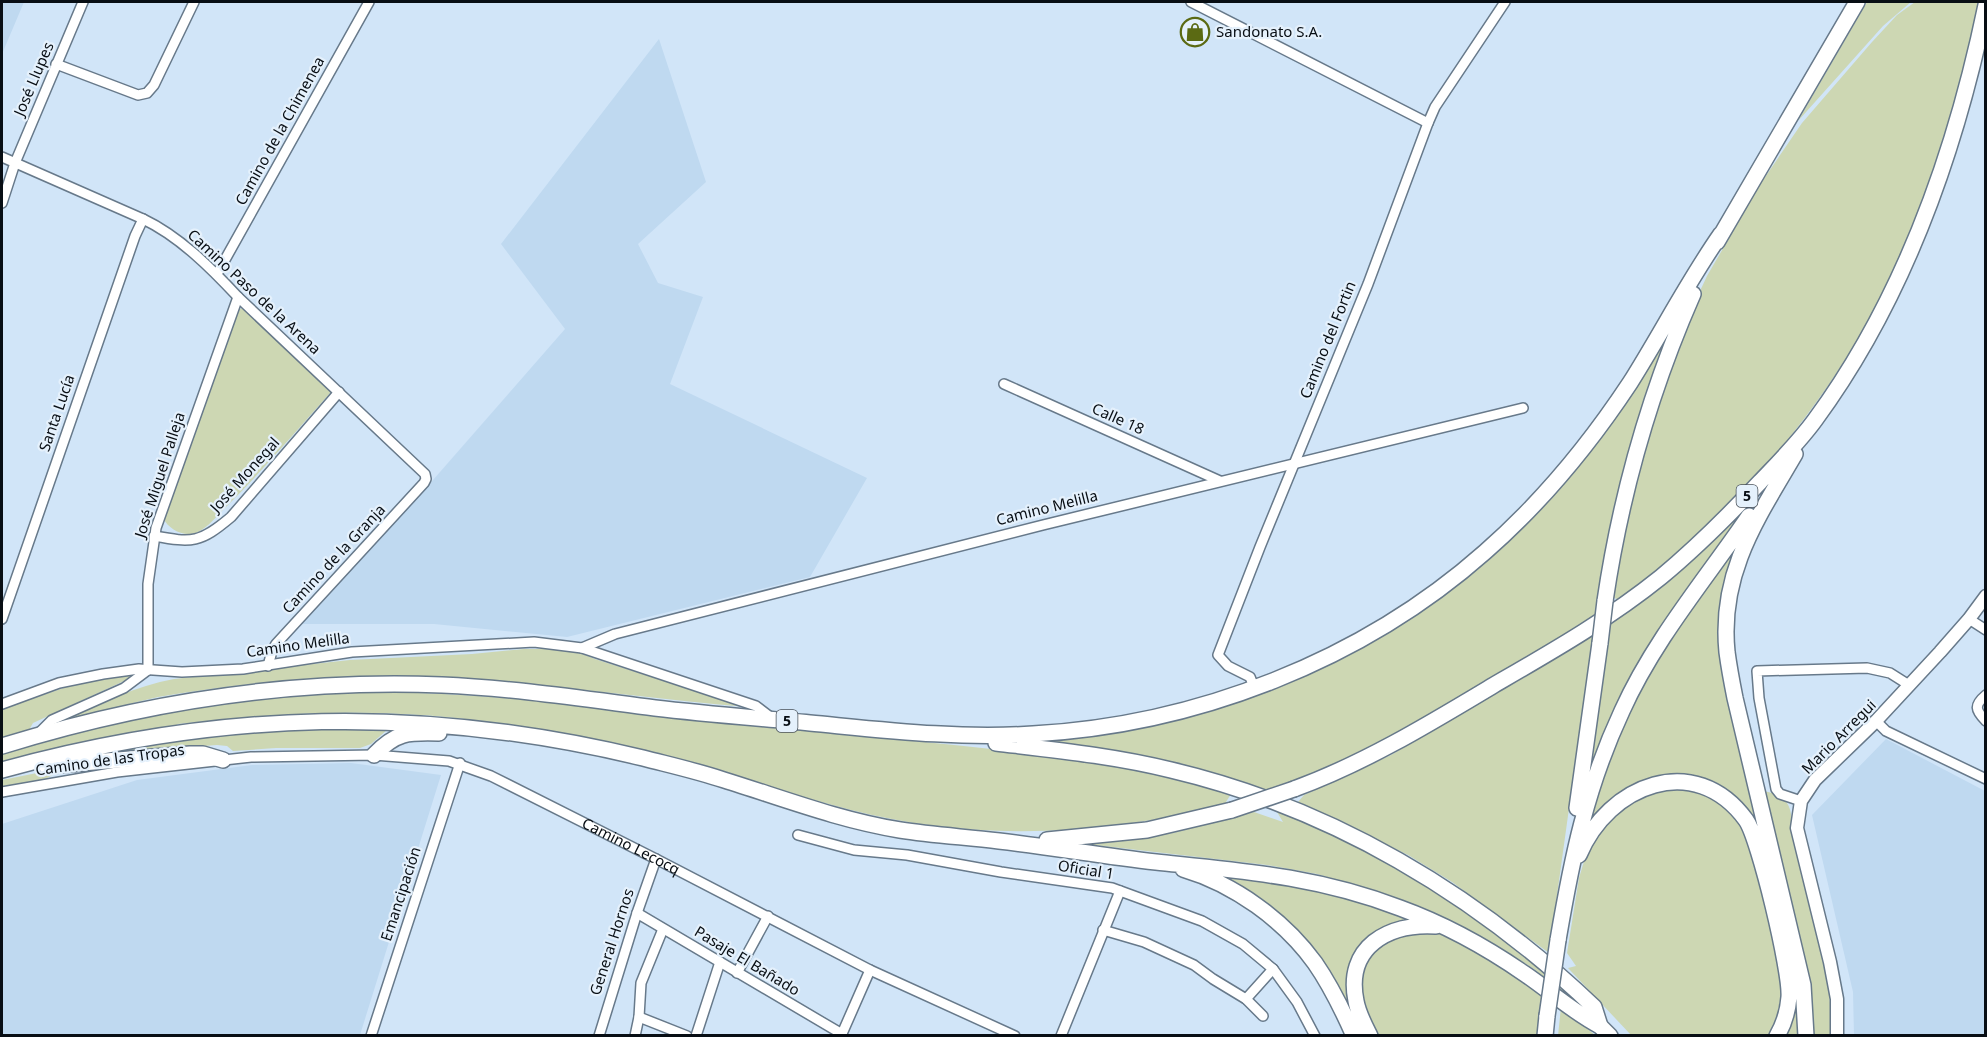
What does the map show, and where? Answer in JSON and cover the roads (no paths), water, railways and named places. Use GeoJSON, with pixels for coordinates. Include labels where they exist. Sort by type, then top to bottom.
{"type":"FeatureCollection","features":[{"type":"Feature","properties":{"kind":"highway","name":"5"},"geometry":{"type":"LineString","coordinates":[[2,746],[109,716],[217,697],[295,687],[351,685],[448,685],[930,735],[1001,736],[1087,729],[1148,719],[1198,706],[1299,669],[1368,635],[1446,583],[1485,552],[1571,464],[1646,357],[1857,2]]}},
{"type":"Feature","properties":{"kind":"highway","name":"5"},"geometry":{"type":"LineString","coordinates":[[2,770],[47,757],[123,741],[197,730],[250,724],[377,720],[476,728],[594,747],[696,771],[845,819],[901,830],[993,840],[1038,841],[1147,830],[1232,810],[1327,777],[1410,734],[1549,654],[1615,611],[1660,578],[1717,528],[1788,453],[1815,420],[1867,336],[1909,253],[1929,206],[1974,62],[1986,4]]}},
{"type":"Feature","properties":{"kind":"highway"},"geometry":{"type":"LineString","coordinates":[[1974,62],[1982,53],[1986,43]]}},
{"type":"Feature","properties":{"kind":"highway"},"geometry":{"type":"LineString","coordinates":[[1568,885],[1569,858],[1620,511],[1643,428],[1680,323],[1721,234]]}},
{"type":"Feature","properties":{"kind":"highway"},"geometry":{"type":"LineString","coordinates":[[1545,1035],[1558,940],[1581,820],[1595,775],[1622,710],[1664,636],[1815,420]]}},
{"type":"Feature","properties":{"kind":"highway"},"geometry":{"type":"LineString","coordinates":[[1806,1035],[1803,985],[1735,698],[1727,651],[1726,625],[1733,574],[1744,544],[1754,522],[1815,420]]}},
{"type":"Feature","properties":{"kind":"highway"},"geometry":{"type":"LineString","coordinates":[[375,755],[389,740],[409,733],[511,740],[533,736]]}},
{"type":"Feature","properties":{"kind":"highway"},"geometry":{"type":"LineString","coordinates":[[930,735],[1134,762],[1170,769],[1246,792],[1313,818],[1368,843],[1416,870],[1488,918],[1594,1007],[1605,1031]]}},
{"type":"Feature","properties":{"kind":"highway"},"geometry":{"type":"LineString","coordinates":[[389,740],[395,756]]}},
{"type":"Feature","properties":{"kind":"highway"},"geometry":{"type":"LineString","coordinates":[[2,770],[14,772],[73,763],[190,754],[202,754],[223,760]]}},
{"type":"Feature","properties":{"kind":"highway"},"geometry":{"type":"LineString","coordinates":[[1568,885],[1584,844],[1609,810],[1628,795],[1656,784],[1679,782],[1703,787],[1728,801],[1747,821],[1755,838],[1785,962],[1789,996],[1783,1026],[1777,1035]]}},
{"type":"Feature","properties":{"kind":"highway"},"geometry":{"type":"LineString","coordinates":[[993,840],[1154,862],[1248,870],[1312,881],[1377,900],[1444,926],[1518,969],[1605,1031]]}},
{"type":"Feature","properties":{"kind":"highway"},"geometry":{"type":"LineString","coordinates":[[1154,862],[1190,871],[1220,884],[1276,921],[1314,961],[1354,1035]]}},
{"type":"Feature","properties":{"kind":"highway"},"geometry":{"type":"LineString","coordinates":[[1370,1035],[1360,1014],[1354,991],[1357,969],[1362,956],[1370,946],[1389,932],[1417,925],[1444,926]]}},
{"type":"Feature","properties":{"kind":"street","name":"José Llupes"},"geometry":{"type":"LineString","coordinates":[[2,203],[15,163],[83,2]]}},
{"type":"Feature","properties":{"kind":"street"},"geometry":{"type":"LineString","coordinates":[[56,64],[138,95],[147,93],[154,85],[194,2]]}},
{"type":"Feature","properties":{"kind":"street","name":"Camino de la Chimenea"},"geometry":{"type":"LineString","coordinates":[[217,274],[369,2]]}},
{"type":"Feature","properties":{"kind":"street"},"geometry":{"type":"LineString","coordinates":[[1191,2],[1428,123]]}},
{"type":"Feature","properties":{"kind":"street","name":"Camino del Fortin"},"geometry":{"type":"LineString","coordinates":[[1254,687],[1250,677],[1228,666],[1218,655],[1368,284],[1428,123],[1436,107],[1505,2]]}},
{"type":"Feature","properties":{"kind":"street","name":"Camino Paso de la Arena"},"geometry":{"type":"LineString","coordinates":[[2,157],[143,219],[162,230],[217,274],[238,297],[425,474]]}},
{"type":"Feature","properties":{"kind":"street","name":"Santa Lucía"},"geometry":{"type":"LineString","coordinates":[[2,618],[131,247],[143,219]]}},
{"type":"Feature","properties":{"kind":"street","name":"José Miguel Palleja"},"geometry":{"type":"LineString","coordinates":[[148,670],[148,584],[154,536],[238,297]]}},
{"type":"Feature","properties":{"kind":"street","name":"Calle 18"},"geometry":{"type":"LineString","coordinates":[[1004,384],[1221,482]]}},
{"type":"Feature","properties":{"kind":"street","name":"José Monegal"},"geometry":{"type":"LineString","coordinates":[[154,536],[194,540],[218,528],[231,517],[339,392]]}},
{"type":"Feature","properties":{"kind":"street","name":"Camino Melilla"},"geometry":{"type":"LineString","coordinates":[[582,648],[615,634],[1031,528],[1523,408]]}},
{"type":"Feature","properties":{"kind":"street","name":"Camino de la Granja"},"geometry":{"type":"LineString","coordinates":[[268,666],[276,644],[424,483],[425,474]]}},
{"type":"Feature","properties":{"kind":"street","name":"Mario Arregui"},"geometry":{"type":"LineString","coordinates":[[1837,1035],[1835,990],[1797,828],[1801,801],[1815,780],[1876,721],[1969,620],[1985,599]]}},
{"type":"Feature","properties":{"kind":"street"},"geometry":{"type":"LineString","coordinates":[[1969,620],[1986,630]]}},
{"type":"Feature","properties":{"kind":"street","name":"Camino Melilla"},"geometry":{"type":"LineString","coordinates":[[148,670],[182,672],[268,666],[352,652],[534,642],[582,648],[756,706],[774,719]]}},
{"type":"Feature","properties":{"kind":"street"},"geometry":{"type":"LineString","coordinates":[[1801,801],[1780,794],[1776,789],[1759,698],[1757,671],[1867,668],[1890,673],[1909,685]]}},
{"type":"Feature","properties":{"kind":"street"},"geometry":{"type":"LineString","coordinates":[[2,704],[39,690],[82,678],[112,672],[148,670]]}},
{"type":"Feature","properties":{"kind":"street"},"geometry":{"type":"LineString","coordinates":[[38,735],[52,720],[124,688],[148,670]]}},
{"type":"Feature","properties":{"kind":"street"},"geometry":{"type":"LineString","coordinates":[[1986,695],[1976,706],[1979,714],[1986,721]]}},
{"type":"Feature","properties":{"kind":"street"},"geometry":{"type":"LineString","coordinates":[[1876,721],[1886,731],[1986,779]]}},
{"type":"Feature","properties":{"kind":"street","name":"Camino Lecocq"},"geometry":{"type":"LineString","coordinates":[[223,760],[251,757],[375,755],[428,758],[460,763],[491,776],[656,859],[870,970],[1015,1035]]}},
{"type":"Feature","properties":{"kind":"street","name":"Camino de las Tropas"},"geometry":{"type":"LineString","coordinates":[[2,792],[117,772],[223,760]]}},
{"type":"Feature","properties":{"kind":"street","name":"Emancipación"},"geometry":{"type":"LineString","coordinates":[[372,1035],[460,763]]}},
{"type":"Feature","properties":{"kind":"street","name":"Oficial 1"},"geometry":{"type":"LineString","coordinates":[[798,835],[855,850],[908,855],[1001,872],[1112,888],[1202,921],[1243,944],[1273,969],[1297,1002],[1315,1035]]}},
{"type":"Feature","properties":{"kind":"street","name":"General Hornos"},"geometry":{"type":"LineString","coordinates":[[598,1035],[656,859]]}},
{"type":"Feature","properties":{"kind":"street"},"geometry":{"type":"LineString","coordinates":[[1061,1035],[1120,891]]}},
{"type":"Feature","properties":{"kind":"street","name":"Pasaje El Bañado"},"geometry":{"type":"LineString","coordinates":[[637,913],[841,1035]]}},
{"type":"Feature","properties":{"kind":"street"},"geometry":{"type":"LineString","coordinates":[[737,973],[768,916]]}},
{"type":"Feature","properties":{"kind":"street"},"geometry":{"type":"LineString","coordinates":[[635,1035],[639,1017],[641,983],[663,929]]}},
{"type":"Feature","properties":{"kind":"street"},"geometry":{"type":"LineString","coordinates":[[1103,930],[1144,942],[1183,959],[1246,999],[1263,1016]]}},
{"type":"Feature","properties":{"kind":"street"},"geometry":{"type":"LineString","coordinates":[[696,1035],[720,962]]}},
{"type":"Feature","properties":{"kind":"street"},"geometry":{"type":"LineString","coordinates":[[1246,999],[1273,969]]}},
{"type":"Feature","properties":{"kind":"street"},"geometry":{"type":"LineString","coordinates":[[841,1035],[870,970]]}},
{"type":"Feature","properties":{"kind":"street"},"geometry":{"type":"LineString","coordinates":[[639,1017],[687,1035]]}},
{"type":"Feature","properties":{"kind":"place","name":"Sandonato S.A."},"geometry":{"type":"Point","coordinates":[1195,32]}}]}
